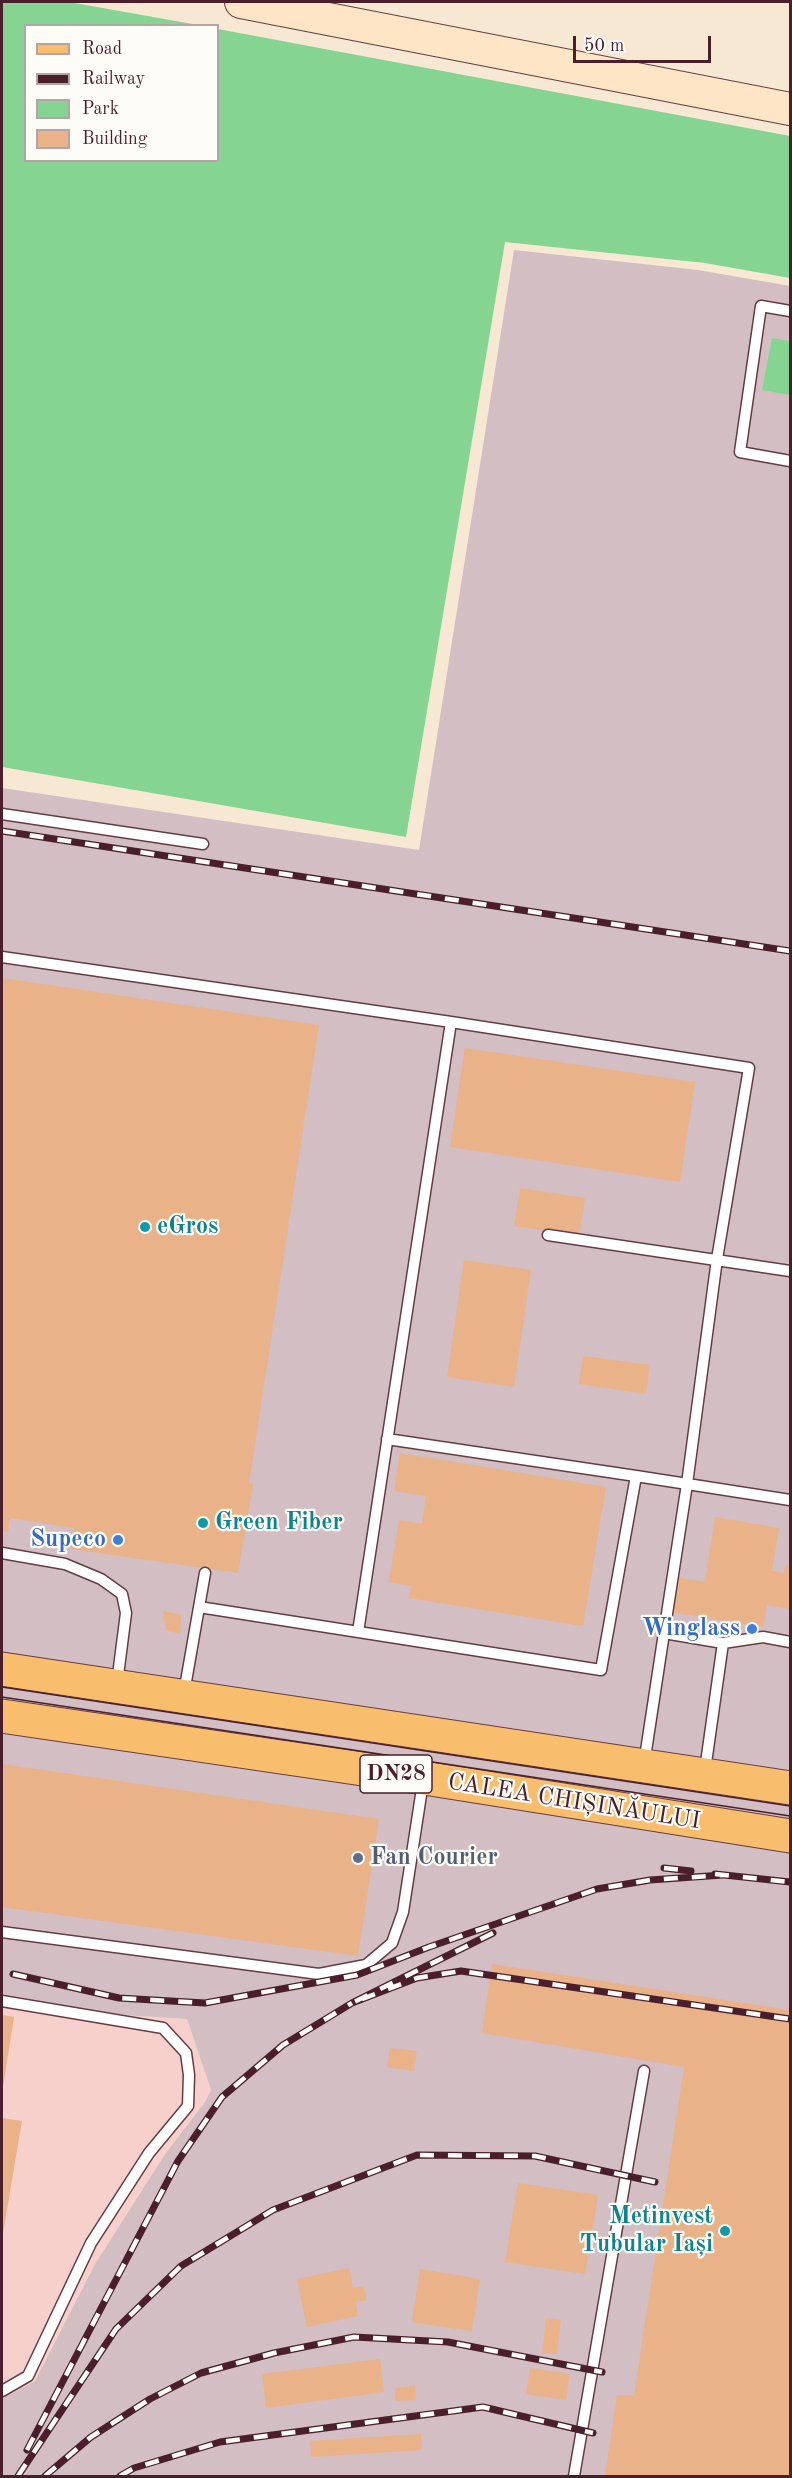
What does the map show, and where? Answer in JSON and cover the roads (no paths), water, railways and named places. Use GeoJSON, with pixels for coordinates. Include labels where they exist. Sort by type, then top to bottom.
{"type":"FeatureCollection","features":[{"type":"Feature","properties":{"kind":"main road"},"geometry":{"type":"LineString","coordinates":[[241,2],[790,109]]}},
{"type":"Feature","properties":{"kind":"main road","name":"CALEA CHIȘINĂULUI"},"geometry":{"type":"LineString","coordinates":[[2,1669],[644,1764],[790,1788]]}},
{"type":"Feature","properties":{"kind":"main road","name":"CALEA CHIȘINĂULUI"},"geometry":{"type":"LineString","coordinates":[[2,1716],[424,1778],[790,1836]]}},
{"type":"Feature","properties":{"kind":"lane"},"geometry":{"type":"LineString","coordinates":[[790,311],[761,306],[740,452],[790,461]]}},
{"type":"Feature","properties":{"kind":"lane"},"geometry":{"type":"LineString","coordinates":[[2,813],[203,844]]}},
{"type":"Feature","properties":{"kind":"lane"},"geometry":{"type":"LineString","coordinates":[[2,957],[749,1068],[717,1259],[687,1484],[644,1764]]}},
{"type":"Feature","properties":{"kind":"lane"},"geometry":{"type":"LineString","coordinates":[[358,1632],[451,1022]]}},
{"type":"Feature","properties":{"kind":"lane"},"geometry":{"type":"LineString","coordinates":[[548,1235],[790,1271]]}},
{"type":"Feature","properties":{"kind":"lane"},"geometry":{"type":"LineString","coordinates":[[387,1439],[790,1500]]}},
{"type":"Feature","properties":{"kind":"lane"},"geometry":{"type":"LineString","coordinates":[[200,1606],[601,1670],[636,1476]]}},
{"type":"Feature","properties":{"kind":"lane"},"geometry":{"type":"LineString","coordinates":[[2,1553],[64,1564],[100,1579],[122,1594],[126,1613],[117,1686]]}},
{"type":"Feature","properties":{"kind":"lane"},"geometry":{"type":"LineString","coordinates":[[183,1696],[205,1573]]}},
{"type":"Feature","properties":{"kind":"lane"},"geometry":{"type":"LineString","coordinates":[[664,1633],[723,1643],[763,1637],[790,1642]]}},
{"type":"Feature","properties":{"kind":"lane"},"geometry":{"type":"LineString","coordinates":[[704,1774],[723,1643]]}},
{"type":"Feature","properties":{"kind":"lane"},"geometry":{"type":"LineString","coordinates":[[2,1932],[319,1974],[366,1965],[392,1943],[403,1912],[424,1778]]}},
{"type":"Feature","properties":{"kind":"lane"},"geometry":{"type":"LineString","coordinates":[[2,2001],[163,2028],[186,2053],[189,2075],[188,2106],[149,2153],[91,2243],[28,2376],[2,2391]]}},
{"type":"Feature","properties":{"kind":"lane"},"geometry":{"type":"LineString","coordinates":[[573,2476],[644,2071]]}},
{"type":"Feature","properties":{"kind":"tram line"},"geometry":{"type":"LineString","coordinates":[[2,1687],[790,1806]]}},
{"type":"Feature","properties":{"kind":"tram line"},"geometry":{"type":"LineString","coordinates":[[2,1697],[790,1816]]}},
{"type":"Feature","properties":{"kind":"railway"},"geometry":{"type":"LineString","coordinates":[[2,831],[790,951]]}},
{"type":"Feature","properties":{"kind":"railway"},"geometry":{"type":"LineString","coordinates":[[664,1868],[691,1871]]}},
{"type":"Feature","properties":{"kind":"railway"},"geometry":{"type":"LineString","coordinates":[[715,1874],[790,1882]]}},
{"type":"Feature","properties":{"kind":"railway"},"geometry":{"type":"LineString","coordinates":[[13,1974],[119,1998],[205,2003],[357,1975],[429,1947],[597,1889],[650,1880],[723,1875]]}},
{"type":"Feature","properties":{"kind":"railway"},"geometry":{"type":"LineString","coordinates":[[493,1933],[352,2003],[417,1978],[461,1971],[790,2019]]}},
{"type":"Feature","properties":{"kind":"railway"},"geometry":{"type":"LineString","coordinates":[[27,2450],[178,2161],[222,2097],[283,2045],[352,2003]]}},
{"type":"Feature","properties":{"kind":"railway"},"geometry":{"type":"LineString","coordinates":[[18,2476],[116,2329],[181,2266],[273,2210],[417,2155],[535,2156],[655,2182]]}},
{"type":"Feature","properties":{"kind":"railway"},"geometry":{"type":"LineString","coordinates":[[45,2476],[91,2437],[150,2399],[201,2373],[274,2353],[354,2337],[448,2342],[602,2372]]}},
{"type":"Feature","properties":{"kind":"railway"},"geometry":{"type":"LineString","coordinates":[[120,2476],[134,2468],[220,2442],[483,2407],[593,2433]]}},
{"type":"Feature","properties":{"kind":"place","name":"eGros"},"geometry":{"type":"Point","coordinates":[145,1227]}},
{"type":"Feature","properties":{"kind":"place","name":"Green Fiber"},"geometry":{"type":"Point","coordinates":[203,1523]}},
{"type":"Feature","properties":{"kind":"place","name":"Supeco"},"geometry":{"type":"Point","coordinates":[118,1540]}},
{"type":"Feature","properties":{"kind":"place","name":"Winglass"},"geometry":{"type":"Point","coordinates":[752,1629]}},
{"type":"Feature","properties":{"kind":"place","name":"Fan Courier"},"geometry":{"type":"Point","coordinates":[358,1858]}},
{"type":"Feature","properties":{"kind":"place","name":"Metinvest Tubular Iași"},"geometry":{"type":"Point","coordinates":[725,2231]}}]}
